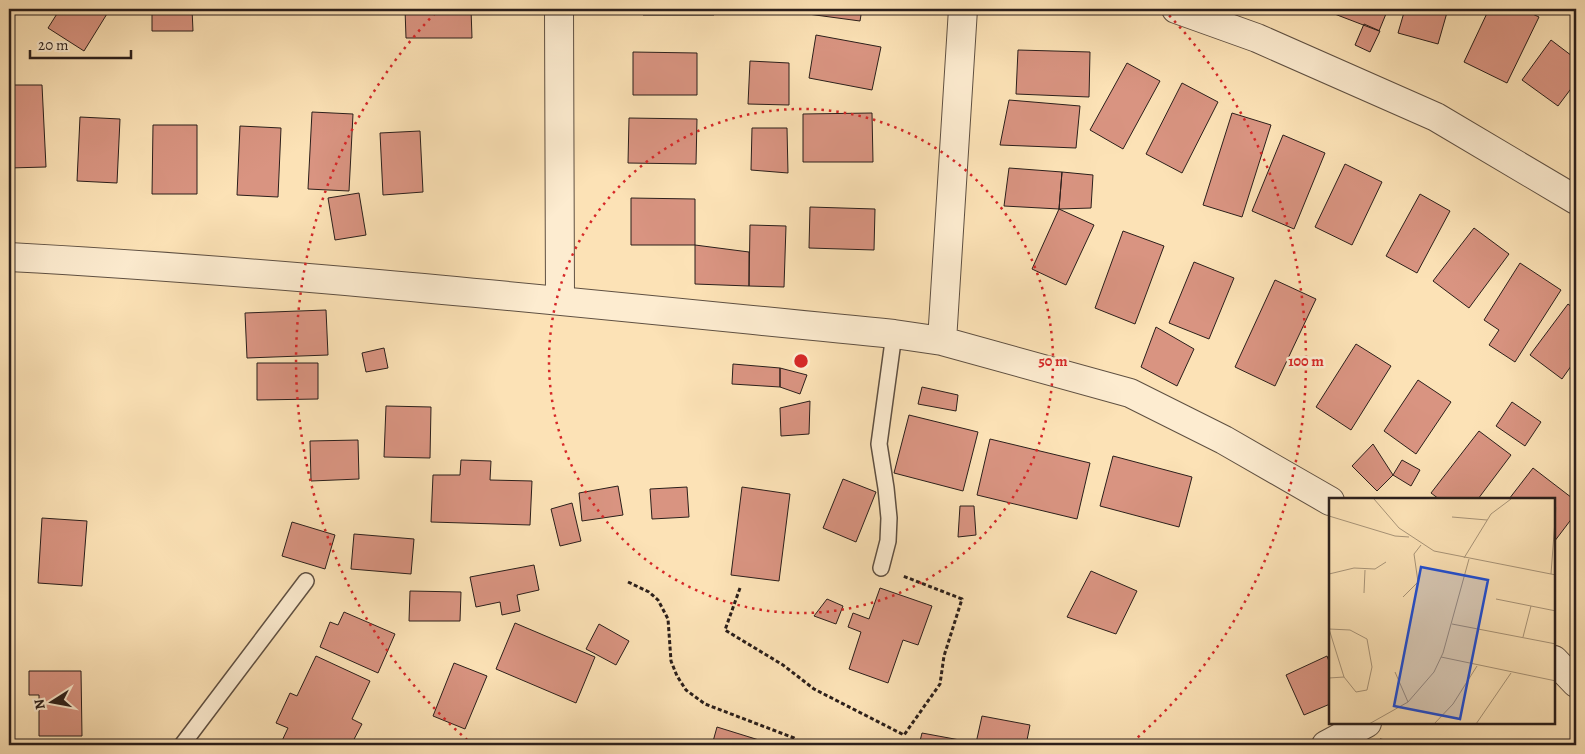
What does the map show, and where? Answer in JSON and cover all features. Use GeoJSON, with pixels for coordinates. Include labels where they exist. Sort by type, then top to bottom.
{"type":"FeatureCollection","features":[{"type":"Feature","properties":{"kind":"street"},"geometry":{"type":"LineString","coordinates":[[559,9],[560,300]]}},
{"type":"Feature","properties":{"kind":"street"},"geometry":{"type":"LineString","coordinates":[[942,341],[962,9]]}},
{"type":"Feature","properties":{"kind":"street"},"geometry":{"type":"LineString","coordinates":[[1176,9],[1257,38],[1436,117],[1576,200]]}},
{"type":"Feature","properties":{"kind":"street"},"geometry":{"type":"LineString","coordinates":[[9,257],[163,266],[560,300],[894,334],[942,341],[1130,393],[1224,440],[1329,500]]}},
{"type":"Feature","properties":{"kind":"street"},"geometry":{"type":"LineString","coordinates":[[1555,661],[1576,683]]}},
{"type":"Feature","properties":{"kind":"street"},"geometry":{"type":"LineString","coordinates":[[1326,745],[1365,724]]}},
{"type":"Feature","properties":{"kind":"lane"},"geometry":{"type":"LineString","coordinates":[[881,568],[888,541],[888,518],[886,488],[879,444],[894,334]]}},
{"type":"Feature","properties":{"kind":"lane"},"geometry":{"type":"LineString","coordinates":[[182,745],[306,581]]}},
{"type":"Feature","properties":{"kind":"path"},"geometry":{"type":"LineString","coordinates":[[740,588],[725,630],[783,665],[814,689],[904,735],[940,684],[944,656],[962,599],[881,568]]}},
{"type":"Feature","properties":{"kind":"path"},"geometry":{"type":"LineString","coordinates":[[628,582],[649,592],[658,600],[668,619],[670,661],[686,690],[705,704],[794,738],[802,745]]}},
{"type":"Feature","properties":{"kind":"building"},"geometry":{"type":"Polygon","coordinates":[[[60,9],[110,9],[84,51],[48,28],[60,9]]]}},
{"type":"Feature","properties":{"kind":"building"},"geometry":{"type":"Polygon","coordinates":[[[152,9],[192,9],[193,31],[152,31],[152,9]]]}},
{"type":"Feature","properties":{"kind":"building"},"geometry":{"type":"Polygon","coordinates":[[[405,9],[471,9],[472,38],[406,38],[405,9]]]}},
{"type":"Feature","properties":{"kind":"building"},"geometry":{"type":"Polygon","coordinates":[[[643,9],[714,9],[714,15],[643,15],[643,9]]]}},
{"type":"Feature","properties":{"kind":"building"},"geometry":{"type":"Polygon","coordinates":[[[793,9],[862,9],[860,21],[793,12],[793,9]]]}},
{"type":"Feature","properties":{"kind":"building"},"geometry":{"type":"Polygon","coordinates":[[[1333,9],[1388,9],[1379,31],[1332,13],[1333,9]]]}},
{"type":"Feature","properties":{"kind":"building"},"geometry":{"type":"Polygon","coordinates":[[[1405,9],[1448,9],[1438,44],[1398,33],[1405,9]]]}},
{"type":"Feature","properties":{"kind":"building"},"geometry":{"type":"Polygon","coordinates":[[[1489,9],[1522,9],[1539,17],[1507,83],[1464,62],[1489,9]]]}},
{"type":"Feature","properties":{"kind":"building"},"geometry":{"type":"Polygon","coordinates":[[[1364,24],[1380,31],[1370,52],[1355,45],[1364,24]]]}},
{"type":"Feature","properties":{"kind":"building"},"geometry":{"type":"Polygon","coordinates":[[[816,35],[881,47],[872,90],[809,78],[816,35]]]}},
{"type":"Feature","properties":{"kind":"building"},"geometry":{"type":"Polygon","coordinates":[[[1551,40],[1576,59],[1576,82],[1558,106],[1522,80],[1551,40]]]}},
{"type":"Feature","properties":{"kind":"building"},"geometry":{"type":"Polygon","coordinates":[[[1018,50],[1090,52],[1089,97],[1016,94],[1018,50]]]}},
{"type":"Feature","properties":{"kind":"building"},"geometry":{"type":"Polygon","coordinates":[[[633,52],[697,53],[697,95],[633,95],[633,52]]]}},
{"type":"Feature","properties":{"kind":"building"},"geometry":{"type":"Polygon","coordinates":[[[750,61],[789,63],[789,105],[748,104],[750,61]]]}},
{"type":"Feature","properties":{"kind":"building"},"geometry":{"type":"Polygon","coordinates":[[[1127,63],[1160,81],[1123,149],[1090,130],[1127,63]]]}},
{"type":"Feature","properties":{"kind":"building"},"geometry":{"type":"Polygon","coordinates":[[[1182,83],[1218,102],[1182,173],[1146,154],[1182,83]]]}},
{"type":"Feature","properties":{"kind":"building"},"geometry":{"type":"Polygon","coordinates":[[[9,85],[42,85],[46,167],[9,168],[9,85]]]}},
{"type":"Feature","properties":{"kind":"building"},"geometry":{"type":"Polygon","coordinates":[[[1009,100],[1080,106],[1076,148],[1000,145],[1009,100]]]}},
{"type":"Feature","properties":{"kind":"building"},"geometry":{"type":"Polygon","coordinates":[[[312,112],[353,114],[349,191],[308,189],[312,112]]]}},
{"type":"Feature","properties":{"kind":"building"},"geometry":{"type":"Polygon","coordinates":[[[872,113],[873,162],[803,162],[803,114],[872,113]]]}},
{"type":"Feature","properties":{"kind":"building"},"geometry":{"type":"Polygon","coordinates":[[[1232,113],[1271,125],[1242,217],[1203,205],[1232,113]]]}},
{"type":"Feature","properties":{"kind":"building"},"geometry":{"type":"Polygon","coordinates":[[[80,117],[120,119],[117,183],[77,181],[80,117]]]}},
{"type":"Feature","properties":{"kind":"building"},"geometry":{"type":"Polygon","coordinates":[[[629,118],[697,119],[696,164],[628,163],[629,118]]]}},
{"type":"Feature","properties":{"kind":"building"},"geometry":{"type":"Polygon","coordinates":[[[153,125],[197,125],[197,194],[152,194],[153,125]]]}},
{"type":"Feature","properties":{"kind":"building"},"geometry":{"type":"Polygon","coordinates":[[[240,126],[281,128],[278,197],[237,195],[240,126]]]}},
{"type":"Feature","properties":{"kind":"building"},"geometry":{"type":"Polygon","coordinates":[[[752,128],[787,128],[788,173],[751,170],[752,128]]]}},
{"type":"Feature","properties":{"kind":"building"},"geometry":{"type":"Polygon","coordinates":[[[420,131],[423,192],[383,195],[380,133],[420,131]]]}},
{"type":"Feature","properties":{"kind":"building"},"geometry":{"type":"Polygon","coordinates":[[[1283,135],[1325,153],[1294,229],[1252,211],[1283,135]]]}},
{"type":"Feature","properties":{"kind":"building"},"geometry":{"type":"Polygon","coordinates":[[[1345,164],[1382,182],[1352,245],[1315,227],[1345,164]]]}},
{"type":"Feature","properties":{"kind":"building"},"geometry":{"type":"Polygon","coordinates":[[[1009,168],[1062,172],[1059,209],[1004,206],[1009,168]]]}},
{"type":"Feature","properties":{"kind":"building"},"geometry":{"type":"Polygon","coordinates":[[[1062,172],[1093,175],[1091,208],[1059,209],[1062,172]]]}},
{"type":"Feature","properties":{"kind":"building"},"geometry":{"type":"Polygon","coordinates":[[[359,193],[366,235],[335,240],[328,198],[359,193]]]}},
{"type":"Feature","properties":{"kind":"building"},"geometry":{"type":"Polygon","coordinates":[[[1420,194],[1450,211],[1417,273],[1386,256],[1420,194]]]}},
{"type":"Feature","properties":{"kind":"building"},"geometry":{"type":"Polygon","coordinates":[[[631,198],[695,199],[695,245],[631,245],[631,198]]]}},
{"type":"Feature","properties":{"kind":"building"},"geometry":{"type":"Polygon","coordinates":[[[810,207],[875,209],[874,250],[809,248],[810,207]]]}},
{"type":"Feature","properties":{"kind":"building"},"geometry":{"type":"Polygon","coordinates":[[[1059,209],[1094,225],[1066,285],[1032,269],[1059,209]]]}},
{"type":"Feature","properties":{"kind":"building"},"geometry":{"type":"Polygon","coordinates":[[[750,225],[786,226],[784,287],[749,286],[750,225]]]}},
{"type":"Feature","properties":{"kind":"building"},"geometry":{"type":"Polygon","coordinates":[[[1474,228],[1509,254],[1469,308],[1433,281],[1474,228]]]}},
{"type":"Feature","properties":{"kind":"building"},"geometry":{"type":"Polygon","coordinates":[[[1123,231],[1164,246],[1135,324],[1095,308],[1123,231]]]}},
{"type":"Feature","properties":{"kind":"building"},"geometry":{"type":"Polygon","coordinates":[[[695,245],[749,252],[749,286],[695,284],[695,245]]]}},
{"type":"Feature","properties":{"kind":"building"},"geometry":{"type":"Polygon","coordinates":[[[1194,262],[1234,278],[1209,339],[1169,323],[1194,262]]]}},
{"type":"Feature","properties":{"kind":"building"},"geometry":{"type":"Polygon","coordinates":[[[1520,263],[1561,290],[1515,362],[1489,345],[1499,330],[1484,320],[1520,263]]]}},
{"type":"Feature","properties":{"kind":"building"},"geometry":{"type":"Polygon","coordinates":[[[1275,280],[1316,299],[1275,386],[1235,367],[1275,280]]]}},
{"type":"Feature","properties":{"kind":"building"},"geometry":{"type":"Polygon","coordinates":[[[1568,304],[1576,310],[1576,359],[1562,379],[1530,355],[1568,304]]]}},
{"type":"Feature","properties":{"kind":"building"},"geometry":{"type":"Polygon","coordinates":[[[326,310],[328,355],[247,358],[245,313],[326,310]]]}},
{"type":"Feature","properties":{"kind":"building"},"geometry":{"type":"Polygon","coordinates":[[[1156,327],[1194,349],[1177,386],[1141,367],[1156,327]]]}},
{"type":"Feature","properties":{"kind":"building"},"geometry":{"type":"Polygon","coordinates":[[[1356,344],[1391,366],[1351,430],[1316,407],[1356,344]]]}},
{"type":"Feature","properties":{"kind":"building"},"geometry":{"type":"Polygon","coordinates":[[[384,348],[388,368],[366,372],[362,353],[384,348]]]}},
{"type":"Feature","properties":{"kind":"building"},"geometry":{"type":"Polygon","coordinates":[[[257,363],[318,363],[318,399],[257,400],[257,363]]]}},
{"type":"Feature","properties":{"kind":"building"},"geometry":{"type":"Polygon","coordinates":[[[733,364],[780,368],[780,387],[732,384],[733,364]]]}},
{"type":"Feature","properties":{"kind":"building"},"geometry":{"type":"Polygon","coordinates":[[[780,368],[807,375],[800,394],[780,387],[780,368]]]}},
{"type":"Feature","properties":{"kind":"building"},"geometry":{"type":"Polygon","coordinates":[[[1418,380],[1451,402],[1416,454],[1384,431],[1418,380]]]}},
{"type":"Feature","properties":{"kind":"building"},"geometry":{"type":"Polygon","coordinates":[[[922,387],[958,395],[956,411],[918,404],[922,387]]]}},
{"type":"Feature","properties":{"kind":"building"},"geometry":{"type":"Polygon","coordinates":[[[810,401],[809,434],[781,436],[780,408],[810,401]]]}},
{"type":"Feature","properties":{"kind":"building"},"geometry":{"type":"Polygon","coordinates":[[[1512,402],[1541,422],[1525,446],[1496,426],[1512,402]]]}},
{"type":"Feature","properties":{"kind":"building"},"geometry":{"type":"Polygon","coordinates":[[[386,406],[431,407],[430,458],[384,457],[386,406]]]}},
{"type":"Feature","properties":{"kind":"building"},"geometry":{"type":"Polygon","coordinates":[[[909,415],[978,432],[963,491],[894,473],[909,415]]]}},
{"type":"Feature","properties":{"kind":"building"},"geometry":{"type":"Polygon","coordinates":[[[1479,431],[1511,455],[1479,498],[1438,498],[1431,493],[1479,431]]]}},
{"type":"Feature","properties":{"kind":"building"},"geometry":{"type":"Polygon","coordinates":[[[990,439],[1090,463],[1077,519],[977,495],[990,439]]]}},
{"type":"Feature","properties":{"kind":"building"},"geometry":{"type":"Polygon","coordinates":[[[358,440],[359,479],[311,481],[310,441],[358,440]]]}},
{"type":"Feature","properties":{"kind":"building"},"geometry":{"type":"Polygon","coordinates":[[[1373,444],[1393,475],[1377,491],[1352,466],[1373,444]]]}},
{"type":"Feature","properties":{"kind":"building"},"geometry":{"type":"Polygon","coordinates":[[[1113,456],[1192,477],[1179,527],[1100,506],[1113,456]]]}},
{"type":"Feature","properties":{"kind":"building"},"geometry":{"type":"Polygon","coordinates":[[[461,460],[491,461],[490,480],[532,481],[530,525],[431,522],[433,475],[460,475],[461,460]]]}},
{"type":"Feature","properties":{"kind":"building"},"geometry":{"type":"Polygon","coordinates":[[[1402,460],[1420,470],[1411,486],[1393,475],[1402,460]]]}},
{"type":"Feature","properties":{"kind":"building"},"geometry":{"type":"Polygon","coordinates":[[[1533,468],[1576,501],[1576,513],[1555,541],[1555,498],[1510,498],[1533,468]]]}},
{"type":"Feature","properties":{"kind":"building"},"geometry":{"type":"Polygon","coordinates":[[[843,479],[876,492],[856,542],[823,528],[843,479]]]}},
{"type":"Feature","properties":{"kind":"building"},"geometry":{"type":"Polygon","coordinates":[[[618,486],[623,515],[582,521],[579,493],[618,486]]]}},
{"type":"Feature","properties":{"kind":"building"},"geometry":{"type":"Polygon","coordinates":[[[687,487],[689,517],[652,519],[650,489],[687,487]]]}},
{"type":"Feature","properties":{"kind":"building"},"geometry":{"type":"Polygon","coordinates":[[[742,487],[790,494],[779,581],[731,575],[742,487]]]}},
{"type":"Feature","properties":{"kind":"building"},"geometry":{"type":"Polygon","coordinates":[[[572,503],[581,541],[560,546],[551,509],[572,503]]]}},
{"type":"Feature","properties":{"kind":"building"},"geometry":{"type":"Polygon","coordinates":[[[960,506],[974,506],[976,535],[958,537],[960,506]]]}},
{"type":"Feature","properties":{"kind":"building"},"geometry":{"type":"Polygon","coordinates":[[[42,518],[87,521],[82,586],[38,583],[42,518]]]}},
{"type":"Feature","properties":{"kind":"building"},"geometry":{"type":"Polygon","coordinates":[[[292,522],[335,535],[325,569],[282,556],[292,522]]]}},
{"type":"Feature","properties":{"kind":"building"},"geometry":{"type":"Polygon","coordinates":[[[354,534],[414,539],[411,574],[351,569],[354,534]]]}},
{"type":"Feature","properties":{"kind":"building"},"geometry":{"type":"Polygon","coordinates":[[[534,565],[539,590],[517,595],[520,611],[502,615],[500,602],[476,607],[470,577],[534,565]]]}},
{"type":"Feature","properties":{"kind":"building"},"geometry":{"type":"Polygon","coordinates":[[[1091,571],[1137,591],[1116,634],[1067,617],[1091,571]]]}},
{"type":"Feature","properties":{"kind":"building"},"geometry":{"type":"Polygon","coordinates":[[[880,588],[932,606],[918,645],[903,640],[888,683],[849,669],[861,632],[848,627],[853,613],[869,619],[880,588]]]}},
{"type":"Feature","properties":{"kind":"building"},"geometry":{"type":"Polygon","coordinates":[[[410,591],[461,592],[460,621],[409,621],[410,591]]]}},
{"type":"Feature","properties":{"kind":"building"},"geometry":{"type":"Polygon","coordinates":[[[827,599],[843,606],[836,624],[814,616],[827,599]]]}},
{"type":"Feature","properties":{"kind":"building"},"geometry":{"type":"Polygon","coordinates":[[[344,612],[395,634],[378,673],[320,647],[330,622],[338,625],[344,612]]]}},
{"type":"Feature","properties":{"kind":"building"},"geometry":{"type":"Polygon","coordinates":[[[515,623],[595,657],[576,703],[496,669],[515,623]]]}},
{"type":"Feature","properties":{"kind":"building"},"geometry":{"type":"Polygon","coordinates":[[[599,624],[629,641],[616,665],[586,649],[599,624]]]}},
{"type":"Feature","properties":{"kind":"building"},"geometry":{"type":"Polygon","coordinates":[[[316,656],[370,681],[352,719],[362,724],[351,745],[280,745],[288,728],[276,723],[290,693],[297,696],[316,656]]]}},
{"type":"Feature","properties":{"kind":"building"},"geometry":{"type":"Polygon","coordinates":[[[1327,656],[1329,661],[1329,704],[1304,715],[1286,675],[1327,656]]]}},
{"type":"Feature","properties":{"kind":"building"},"geometry":{"type":"Polygon","coordinates":[[[454,663],[487,676],[465,729],[433,716],[454,663]]]}},
{"type":"Feature","properties":{"kind":"building"},"geometry":{"type":"Polygon","coordinates":[[[29,671],[81,671],[82,736],[39,736],[39,695],[29,695],[29,671]]]}},
{"type":"Feature","properties":{"kind":"building"},"geometry":{"type":"Polygon","coordinates":[[[982,716],[1030,725],[1026,745],[919,745],[922,733],[976,743],[982,716]]]}},
{"type":"Feature","properties":{"kind":"building"},"geometry":{"type":"Polygon","coordinates":[[[717,727],[775,745],[712,745],[717,727]]]}},
{"type":"Feature","properties":{"kind":"building"},"geometry":{"type":"Polygon","coordinates":[[[1380,739],[1414,745],[1378,745],[1380,739]]]}}]}
